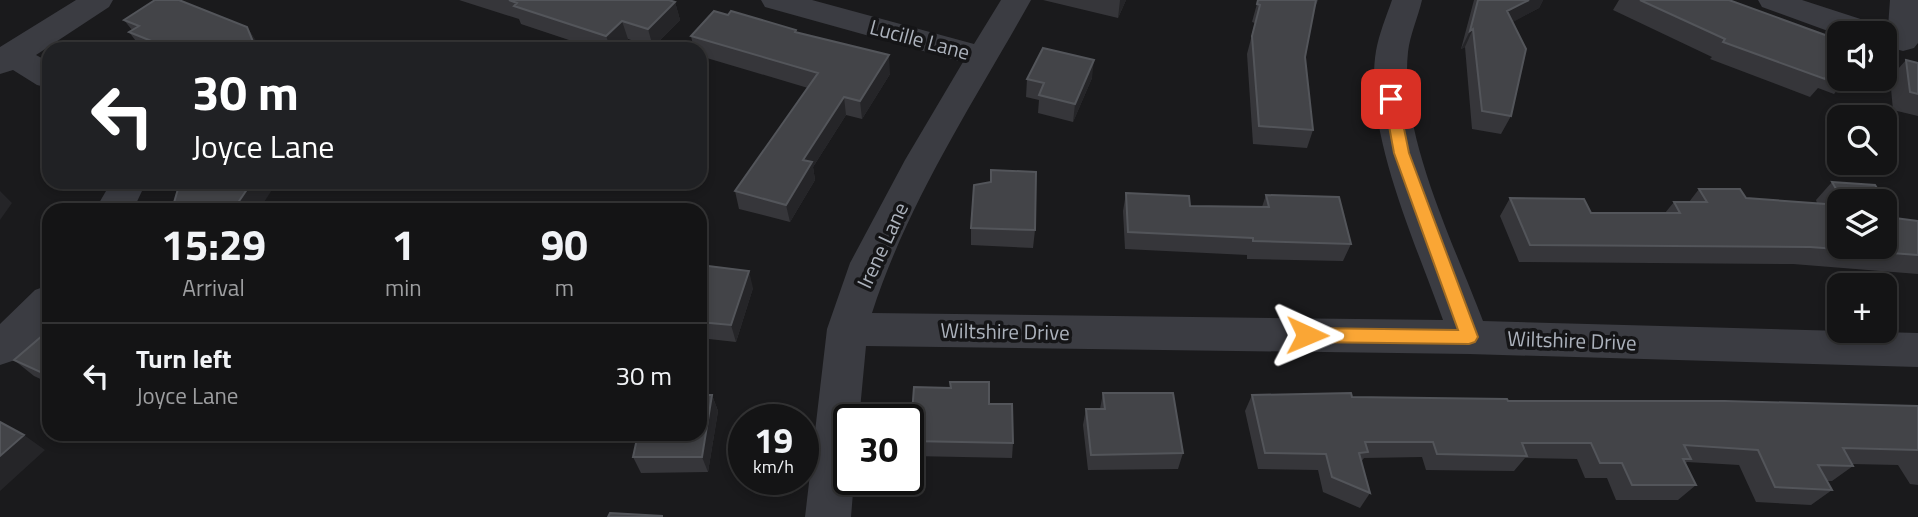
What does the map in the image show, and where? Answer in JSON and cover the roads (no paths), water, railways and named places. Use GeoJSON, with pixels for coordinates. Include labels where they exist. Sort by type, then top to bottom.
{"type":"FeatureCollection","features":[{"type":"Feature","properties":{"kind":"street"},"geometry":{"type":"LineString","coordinates":[[6,59],[98,0]]}},
{"type":"Feature","properties":{"kind":"street","name":"Lucille Lane"},"geometry":{"type":"LineString","coordinates":[[776,0],[984,57]]}},
{"type":"Feature","properties":{"kind":"street","name":"Irene Lane"},"geometry":{"type":"LineString","coordinates":[[828,517],[847,329],[869,263],[923,160],[1016,0]]}},
{"type":"Feature","properties":{"kind":"street"},"geometry":{"type":"LineString","coordinates":[[1407,0],[1392,51],[1391,99],[1402,153],[1469,337]]}},
{"type":"Feature","properties":{"kind":"street"},"geometry":{"type":"LineString","coordinates":[[1773,0],[1829,21]]}},
{"type":"Feature","properties":{"kind":"street"},"geometry":{"type":"LineString","coordinates":[[1902,41],[1905,0]]}},
{"type":"Feature","properties":{"kind":"street"},"geometry":{"type":"LineString","coordinates":[[6,59],[42,74]]}},
{"type":"Feature","properties":{"kind":"street"},"geometry":{"type":"LineString","coordinates":[[0,348],[27,326],[42,308]]}},
{"type":"Feature","properties":{"kind":"street","name":"Wiltshire Drive"},"geometry":{"type":"LineString","coordinates":[[847,329],[1469,337],[1918,350]]}}]}
